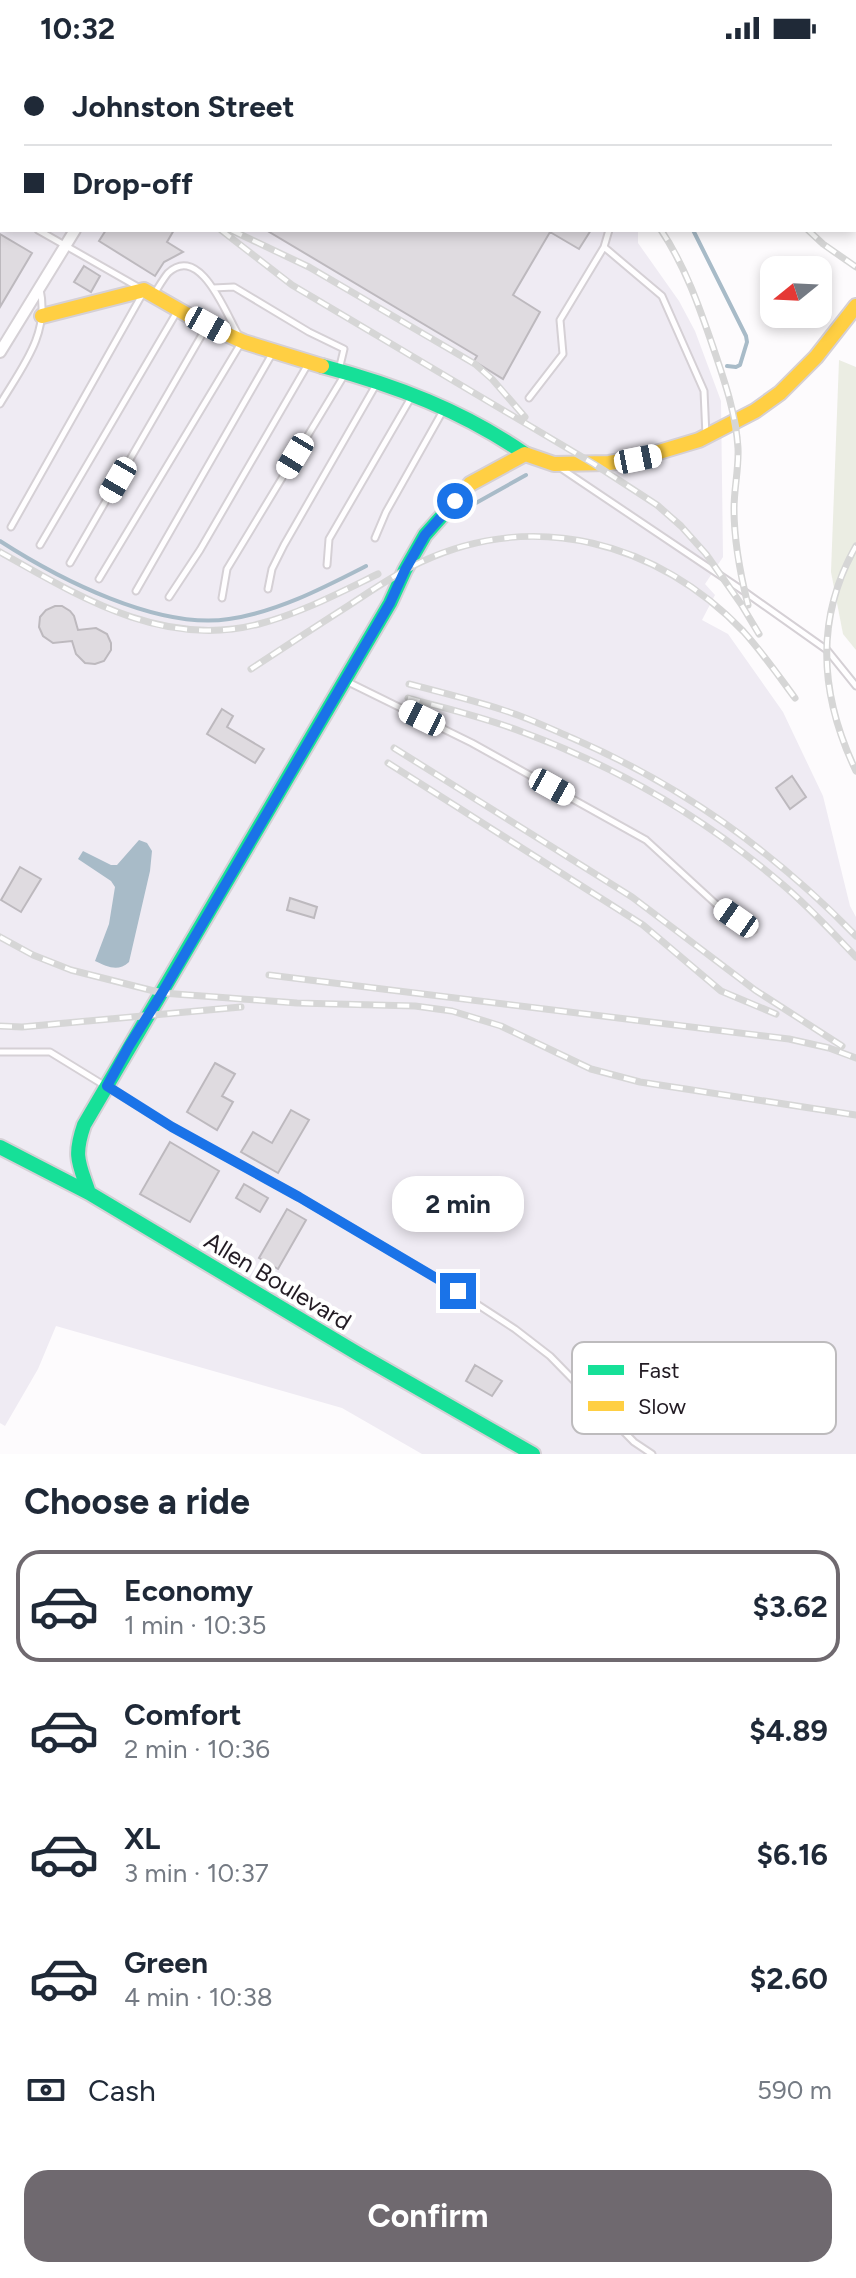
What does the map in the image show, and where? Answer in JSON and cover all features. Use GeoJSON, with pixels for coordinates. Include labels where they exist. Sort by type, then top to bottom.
{"type":"FeatureCollection","features":[{"type":"Feature","properties":{"kind":"street"},"geometry":{"type":"LineString","coordinates":[[0,350],[74,232]]}},
{"type":"Feature","properties":{"kind":"street"},"geometry":{"type":"LineString","coordinates":[[42,316],[149,293],[242,342],[413,395],[507,440],[525,454],[555,464],[621,462],[654,456],[735,423],[803,373],[856,306]]}},
{"type":"Feature","properties":{"kind":"street"},"geometry":{"type":"LineString","coordinates":[[89,1193],[78,1161],[77,1145],[84,1125],[345,681],[425,535],[470,484],[525,454]]}},
{"type":"Feature","properties":{"kind":"street","name":"Allen Boulevard"},"geometry":{"type":"LineString","coordinates":[[0,1147],[89,1193],[533,1454]]}},
{"type":"Feature","properties":{"kind":"lane"},"geometry":{"type":"LineString","coordinates":[[42,232],[149,293]]}},
{"type":"Feature","properties":{"kind":"lane"},"geometry":{"type":"LineString","coordinates":[[529,398],[563,354],[560,320],[604,247],[608,232]]}},
{"type":"Feature","properties":{"kind":"lane"},"geometry":{"type":"LineString","coordinates":[[604,247],[662,296],[704,391],[706,437]]}},
{"type":"Feature","properties":{"kind":"lane"},"geometry":{"type":"LineString","coordinates":[[11,527],[149,293],[177,268],[186,266],[197,269],[206,276],[242,342],[99,579]]}},
{"type":"Feature","properties":{"kind":"lane"},"geometry":{"type":"LineString","coordinates":[[213,288],[234,287],[344,349],[342,372],[227,569],[222,598]]}},
{"type":"Feature","properties":{"kind":"lane"},"geometry":{"type":"LineString","coordinates":[[0,404],[37,343],[44,305],[40,288]]}},
{"type":"Feature","properties":{"kind":"lane"},"geometry":{"type":"LineString","coordinates":[[40,545],[178,309]]}},
{"type":"Feature","properties":{"kind":"lane"},"geometry":{"type":"LineString","coordinates":[[70,563],[208,325]]}},
{"type":"Feature","properties":{"kind":"lane"},"geometry":{"type":"LineString","coordinates":[[136,591],[272,353]]}},
{"type":"Feature","properties":{"kind":"lane"},"geometry":{"type":"LineString","coordinates":[[169,597],[200,550],[308,364]]}},
{"type":"Feature","properties":{"kind":"lane"},"geometry":{"type":"LineString","coordinates":[[268,589],[272,569],[284,545],[377,383]]}},
{"type":"Feature","properties":{"kind":"lane"},"geometry":{"type":"LineString","coordinates":[[327,565],[329,539],[413,395]]}},
{"type":"Feature","properties":{"kind":"lane"},"geometry":{"type":"LineString","coordinates":[[375,538],[386,512],[445,408]]}},
{"type":"Feature","properties":{"kind":"lane"},"geometry":{"type":"LineString","coordinates":[[555,464],[827,650],[856,686]]}},
{"type":"Feature","properties":{"kind":"lane"},"geometry":{"type":"LineString","coordinates":[[345,681],[472,743],[646,840],[717,905],[754,930]]}},
{"type":"Feature","properties":{"kind":"lane"},"geometry":{"type":"LineString","coordinates":[[0,1052],[50,1052],[172,1127],[299,1197],[484,1308],[550,1356],[572,1379]]}},
{"type":"Feature","properties":{"kind":"lane"},"geometry":{"type":"LineString","coordinates":[[626,1434],[652,1454]]}},
{"type":"Feature","properties":{"kind":"shaded area"},"geometry":{"type":"Polygon","coordinates":[[[0,232],[638,232],[638,243],[679,301],[695,331],[721,401],[723,557],[705,584],[715,595],[702,620],[728,634],[783,712],[823,796],[850,906],[856,917],[856,1454],[422,1454],[342,1408],[56,1326],[38,1369],[5,1426],[0,1423],[0,232]]]}},
{"type":"Feature","properties":{"kind":"shaded area"},"geometry":{"type":"Polygon","coordinates":[[[839,360],[856,367],[856,650],[843,634],[831,572],[839,360]]]}},
{"type":"Feature","properties":{"kind":"water"},"geometry":{"type":"Polygon","coordinates":[[[139,840],[147,843],[152,851],[129,962],[117,968],[109,967],[95,961],[109,924],[115,887],[78,859],[83,851],[117,865],[139,840]]]}},
{"type":"Feature","properties":{"kind":"building"},"geometry":{"type":"Polygon","coordinates":[[[105,232],[173,232],[167,242],[183,252],[164,262],[155,276],[99,241],[105,232]]]}},
{"type":"Feature","properties":{"kind":"building"},"geometry":{"type":"Polygon","coordinates":[[[269,232],[550,232],[513,295],[540,312],[503,379],[474,361],[477,356],[269,232]]]}},
{"type":"Feature","properties":{"kind":"building"},"geometry":{"type":"Polygon","coordinates":[[[550,232],[590,232],[579,249],[550,232]]]}},
{"type":"Feature","properties":{"kind":"building"},"geometry":{"type":"Polygon","coordinates":[[[0,234],[32,253],[0,307],[0,234]]]}},
{"type":"Feature","properties":{"kind":"building"},"geometry":{"type":"Polygon","coordinates":[[[84,266],[100,276],[91,292],[74,282],[84,266]]]}},
{"type":"Feature","properties":{"kind":"building"},"geometry":{"type":"Polygon","coordinates":[[[55,606],[70,611],[78,630],[96,628],[107,634],[111,650],[104,661],[85,663],[76,654],[72,641],[53,643],[43,636],[39,627],[40,617],[55,606]]]}},
{"type":"Feature","properties":{"kind":"building"},"geometry":{"type":"Polygon","coordinates":[[[222,709],[233,716],[227,727],[264,749],[255,763],[207,734],[222,709]]]}},
{"type":"Feature","properties":{"kind":"building"},"geometry":{"type":"Polygon","coordinates":[[[792,776],[806,797],[790,809],[776,788],[792,776]]]}},
{"type":"Feature","properties":{"kind":"building"},"geometry":{"type":"Polygon","coordinates":[[[20,867],[41,879],[21,912],[1,900],[20,867]]]}},
{"type":"Feature","properties":{"kind":"building"},"geometry":{"type":"Polygon","coordinates":[[[290,898],[317,907],[314,918],[287,910],[290,898]]]}},
{"type":"Feature","properties":{"kind":"building"},"geometry":{"type":"Polygon","coordinates":[[[215,1063],[235,1074],[222,1096],[233,1102],[217,1130],[187,1112],[215,1063]]]}},
{"type":"Feature","properties":{"kind":"building"},"geometry":{"type":"Polygon","coordinates":[[[291,1110],[309,1120],[278,1173],[241,1152],[253,1132],[272,1143],[291,1110]]]}},
{"type":"Feature","properties":{"kind":"building"},"geometry":{"type":"Polygon","coordinates":[[[170,1142],[219,1171],[190,1222],[140,1194],[170,1142]]]}},
{"type":"Feature","properties":{"kind":"building"},"geometry":{"type":"Polygon","coordinates":[[[244,1184],[268,1198],[260,1212],[236,1198],[244,1184]]]}},
{"type":"Feature","properties":{"kind":"building"},"geometry":{"type":"Polygon","coordinates":[[[287,1209],[306,1220],[278,1269],[259,1258],[287,1209]]]}},
{"type":"Feature","properties":{"kind":"building"},"geometry":{"type":"Polygon","coordinates":[[[475,1365],[502,1381],[492,1396],[466,1381],[475,1365]]]}},
{"type":"Feature","properties":{"kind":"waterway"},"geometry":{"type":"LineString","coordinates":[[694,232],[746,336],[740,365],[727,366]]}},
{"type":"Feature","properties":{"kind":"waterway"},"geometry":{"type":"LineString","coordinates":[[467,508],[526,475]]}},
{"type":"Feature","properties":{"kind":"waterway"},"geometry":{"type":"LineString","coordinates":[[0,541],[51,571],[110,598],[172,617],[201,620],[229,619],[265,611],[316,591],[366,566]]}},
{"type":"Feature","properties":{"kind":"railway"},"geometry":{"type":"LineString","coordinates":[[224,232],[292,285],[594,464],[657,505],[706,554],[759,634]]}},
{"type":"Feature","properties":{"kind":"railway"},"geometry":{"type":"LineString","coordinates":[[235,232],[309,267],[475,364],[525,417]]}},
{"type":"Feature","properties":{"kind":"railway"},"geometry":{"type":"LineString","coordinates":[[662,232],[697,301],[732,409],[738,448],[735,533],[748,605]]}},
{"type":"Feature","properties":{"kind":"railway"},"geometry":{"type":"LineString","coordinates":[[810,232],[856,267]]}},
{"type":"Feature","properties":{"kind":"railway"},"geometry":{"type":"LineString","coordinates":[[251,669],[383,583],[421,562],[464,546],[507,538],[550,537],[592,543],[634,556],[673,575],[709,600],[743,631],[795,698]]}},
{"type":"Feature","properties":{"kind":"railway"},"geometry":{"type":"LineString","coordinates":[[856,546],[833,602],[827,658],[835,715],[856,771]]}},
{"type":"Feature","properties":{"kind":"railway"},"geometry":{"type":"LineString","coordinates":[[0,552],[92,601],[156,624],[189,630],[224,630],[259,624],[320,602],[378,574]]}},
{"type":"Feature","properties":{"kind":"railway"},"geometry":{"type":"LineString","coordinates":[[409,684],[520,716],[612,756],[651,777],[758,848],[792,875],[856,936]]}},
{"type":"Feature","properties":{"kind":"railway"},"geometry":{"type":"LineString","coordinates":[[408,698],[525,733],[594,762],[660,797],[753,860],[801,901],[856,957]]}},
{"type":"Feature","properties":{"kind":"railway"},"geometry":{"type":"LineString","coordinates":[[394,748],[632,897],[755,990],[842,1046]]}},
{"type":"Feature","properties":{"kind":"railway"},"geometry":{"type":"LineString","coordinates":[[388,763],[643,925],[721,991],[776,1014]]}},
{"type":"Feature","properties":{"kind":"railway"},"geometry":{"type":"LineString","coordinates":[[0,937],[33,955],[71,970],[162,993],[297,1003],[415,1006],[452,1011],[501,1026],[591,1069],[640,1082],[856,1115]]}},
{"type":"Feature","properties":{"kind":"railway"},"geometry":{"type":"LineString","coordinates":[[269,975],[789,1039],[856,1058]]}},
{"type":"Feature","properties":{"kind":"railway"},"geometry":{"type":"LineString","coordinates":[[0,1026],[22,1027],[241,1007]]}},
{"type":"Feature","properties":{"kind":"traffic: fast"},"geometry":{"type":"LineString","coordinates":[[322,366],[428,401],[477,425],[525,454]]}},
{"type":"Feature","properties":{"kind":"traffic: fast"},"geometry":{"type":"LineString","coordinates":[[89,1193],[79,1160],[84,1125],[390,603],[425,535],[466,489]]}},
{"type":"Feature","properties":{"kind":"traffic: fast"},"geometry":{"type":"LineString","coordinates":[[0,1147],[89,1193],[533,1454]]}},
{"type":"Feature","properties":{"kind":"traffic: slow"},"geometry":{"type":"LineString","coordinates":[[42,316],[144,290],[200,322],[244,342],[322,366]]}},
{"type":"Feature","properties":{"kind":"traffic: slow"},"geometry":{"type":"LineString","coordinates":[[466,489],[525,454],[554,464],[609,463],[639,458],[699,440],[755,411],[780,393],[816,357],[856,306]]}},
{"type":"Feature","properties":{"kind":"route"},"geometry":{"type":"LineString","coordinates":[[455,501],[425,535],[390,603],[107,1086],[172,1127],[299,1197],[458,1291]]}}]}
